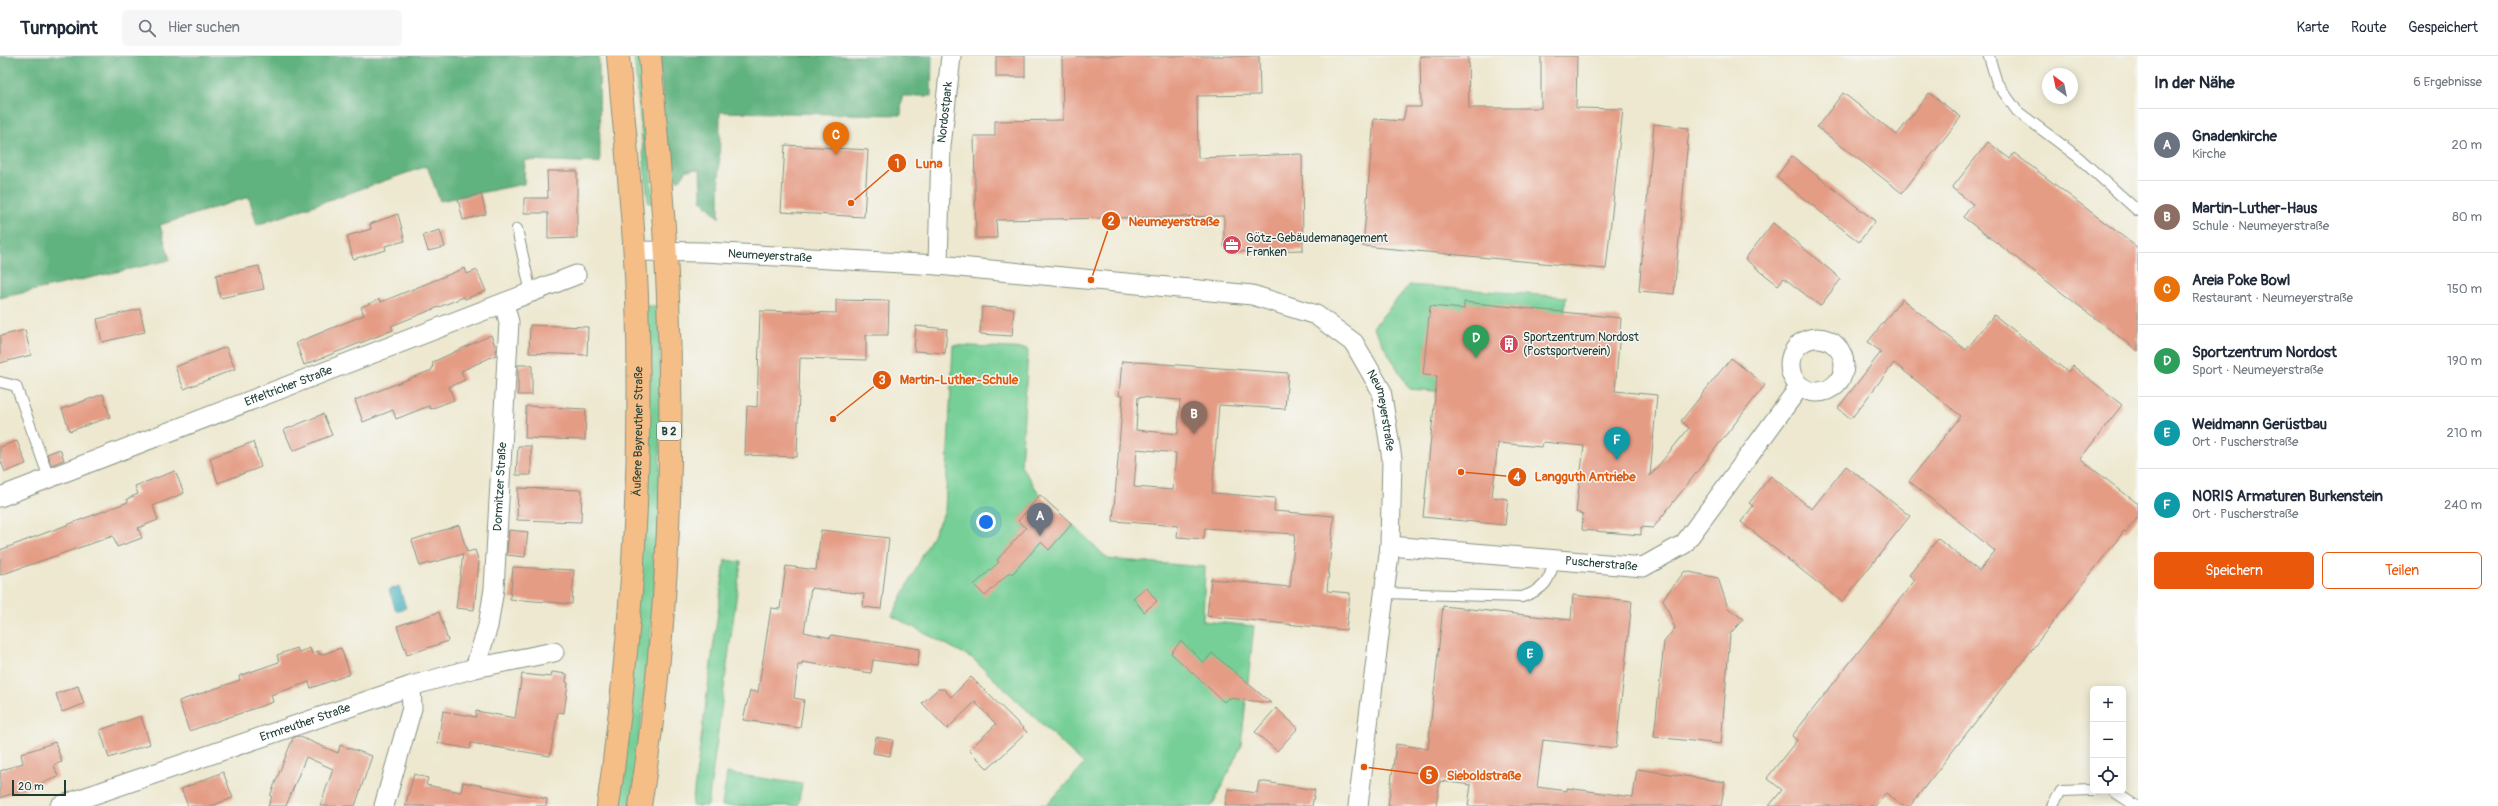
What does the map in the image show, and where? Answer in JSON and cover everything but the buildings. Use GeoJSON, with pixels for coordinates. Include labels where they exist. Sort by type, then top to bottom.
{"type":"FeatureCollection","features":[{"type":"Feature","properties":{"kind":"main road","name":"Äußere Bayreuther Straße"},"geometry":{"type":"LineString","coordinates":[[608,806],[628,640],[634,563],[638,455],[638,324],[634,251],[618,56]]}},
{"type":"Feature","properties":{"kind":"main road","name":"B 2"},"geometry":{"type":"LineString","coordinates":[[640,806],[654,697],[667,545],[670,412],[666,250],[650,56]]}},
{"type":"Feature","properties":{"kind":"street","name":"Nordostpark"},"geometry":{"type":"LineString","coordinates":[[938,265],[941,146],[951,56]]}},
{"type":"Feature","properties":{"kind":"street","name":"Neumeyerstraße"},"geometry":{"type":"LineString","coordinates":[[634,251],[666,250],[938,265],[1252,295],[1316,315],[1354,343],[1381,390],[1392,460],[1390,546],[1358,806]]}},
{"type":"Feature","properties":{"kind":"street","name":"Effeltricher Straße"},"geometry":{"type":"LineString","coordinates":[[0,496],[504,304],[576,275]]}},
{"type":"Feature","properties":{"kind":"street","name":"Dormitzer Straße"},"geometry":{"type":"LineString","coordinates":[[475,668],[488,626],[494,589],[509,322],[504,304]]}},
{"type":"Feature","properties":{"kind":"street","name":"Puscherstraße"},"geometry":{"type":"LineString","coordinates":[[1390,546],[1643,567],[1684,544],[1800,386]]}},
{"type":"Feature","properties":{"kind":"street","name":"Ermreuther Straße"},"geometry":{"type":"LineString","coordinates":[[60,806],[411,686],[475,668],[554,652]]}},
{"type":"Feature","properties":{"kind":"street"},"geometry":{"type":"LineString","coordinates":[[384,806],[412,708],[411,686]]}},
{"type":"Feature","properties":{"kind":"lane"},"geometry":{"type":"LineString","coordinates":[[1989,56],[1997,83],[2017,111],[2078,157],[2138,211]]}},
{"type":"Feature","properties":{"kind":"lane"},"geometry":{"type":"LineString","coordinates":[[517,230],[531,293]]}},
{"type":"Feature","properties":{"kind":"lane"},"geometry":{"type":"LineString","coordinates":[[0,382],[16,386],[49,478]]}},
{"type":"Feature","properties":{"kind":"lane"},"geometry":{"type":"LineString","coordinates":[[1384,593],[1522,597],[1539,592],[1550,578],[1555,559]]}},
{"type":"Feature","properties":{"kind":"lane"},"geometry":{"type":"LineString","coordinates":[[2052,806],[2060,791],[2090,790]]}},
{"type":"Feature","properties":{"kind":"lane"},"geometry":{"type":"LineString","coordinates":[[2118,794],[2136,806]]}},
{"type":"Feature","properties":{"kind":"green space"},"geometry":{"type":"Polygon","coordinates":[[[0,56],[599,56],[600,163],[525,160],[524,184],[440,201],[427,166],[257,225],[249,197],[160,225],[170,260],[0,298],[0,56]]]}},
{"type":"Feature","properties":{"kind":"green space"},"geometry":{"type":"Polygon","coordinates":[[[634,56],[641,56],[653,203],[648,203],[634,56]]]}},
{"type":"Feature","properties":{"kind":"green space"},"geometry":{"type":"Polygon","coordinates":[[[659,56],[932,56],[931,96],[902,96],[901,115],[720,112],[719,218],[701,200],[700,169],[687,170],[680,180],[676,180],[668,170],[659,56]]]}},
{"type":"Feature","properties":{"kind":"green space"},"geometry":{"type":"Polygon","coordinates":[[[1409,285],[1566,297],[1556,401],[1409,389],[1373,327],[1409,285]]]}},
{"type":"Feature","properties":{"kind":"green space"},"geometry":{"type":"Polygon","coordinates":[[[646,306],[660,306],[660,505],[649,659],[631,806],[616,806],[646,306]]]}},
{"type":"Feature","properties":{"kind":"green space"},"geometry":{"type":"Polygon","coordinates":[[[953,345],[1028,349],[1021,466],[1040,495],[1018,521],[1026,528],[997,560],[1012,573],[1041,542],[1050,549],[1072,524],[1108,559],[1205,567],[1203,621],[1254,626],[1241,746],[1212,806],[1012,806],[1012,804],[1047,805],[1084,764],[972,658],[892,616],[945,511],[953,345]]]}},
{"type":"Feature","properties":{"kind":"green space"},"geometry":{"type":"Polygon","coordinates":[[[725,560],[741,562],[708,806],[692,806],[725,560]]]}},
{"type":"Feature","properties":{"kind":"green space"},"geometry":{"type":"Polygon","coordinates":[[[727,773],[802,784],[798,806],[722,806],[727,773]]]}},
{"type":"Feature","properties":{"kind":"water"},"geometry":{"type":"Polygon","coordinates":[[[399,586],[406,608],[396,611],[389,590],[399,586]]]}},
{"type":"Feature","properties":{"kind":"place","name":"Areia Poke Bowl"},"geometry":{"type":"Point","coordinates":[836,155]}},
{"type":"Feature","properties":{"kind":"place","name":"Luna"},"geometry":{"type":"Point","coordinates":[851,203]}},
{"type":"Feature","properties":{"kind":"place","name":"Götz-Gebäudemanagement Franken"},"geometry":{"type":"Point","coordinates":[1232,245]}},
{"type":"Feature","properties":{"kind":"place","name":"Neumeyerstraße"},"geometry":{"type":"Point","coordinates":[1091,280]}},
{"type":"Feature","properties":{"kind":"place","name":"Sportzentrum Nordost (Postsportverein)"},"geometry":{"type":"Point","coordinates":[1509,344]}},
{"type":"Feature","properties":{"kind":"place","name":"Sportzentrum Nordost"},"geometry":{"type":"Point","coordinates":[1476,358]}},
{"type":"Feature","properties":{"kind":"place","name":"Martin-Luther-Schule"},"geometry":{"type":"Point","coordinates":[833,419]}},
{"type":"Feature","properties":{"kind":"place","name":"Martin-Luther-Haus"},"geometry":{"type":"Point","coordinates":[1194,434]}},
{"type":"Feature","properties":{"kind":"place","name":"NORIS Armaturen Burkenstein"},"geometry":{"type":"Point","coordinates":[1617,460]}},
{"type":"Feature","properties":{"kind":"place","name":"Langguth Antriebe"},"geometry":{"type":"Point","coordinates":[1461,472]}},
{"type":"Feature","properties":{"kind":"place","name":"Gnadenkirche"},"geometry":{"type":"Point","coordinates":[1040,536]}},
{"type":"Feature","properties":{"kind":"place","name":"Weidmann Gerüstbau"},"geometry":{"type":"Point","coordinates":[1530,674]}},
{"type":"Feature","properties":{"kind":"place","name":"Sieboldstraße"},"geometry":{"type":"Point","coordinates":[1364,767]}}]}
